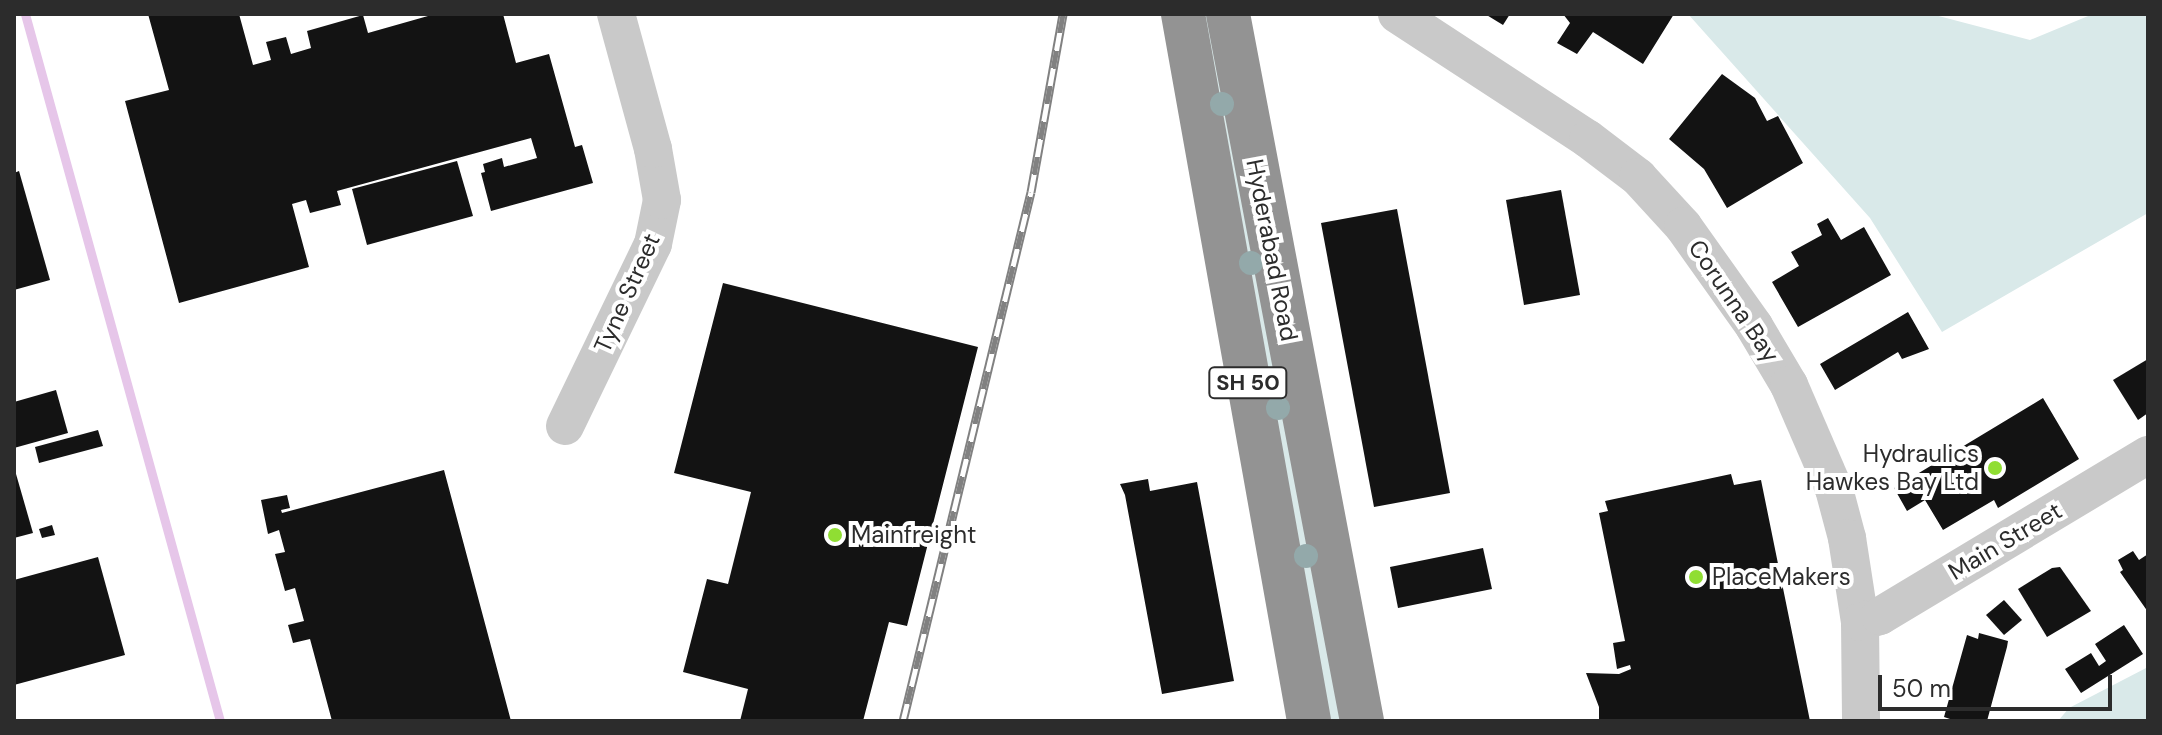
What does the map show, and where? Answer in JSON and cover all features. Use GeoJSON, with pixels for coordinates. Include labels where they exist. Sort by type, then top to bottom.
{"type":"FeatureCollection","features":[{"type":"Feature","properties":{"kind":"highway","name":"Hyderabad Road"},"geometry":{"type":"LineString","coordinates":[[1183,14],[1309,721]]}},
{"type":"Feature","properties":{"kind":"highway","name":"Hyderabad Road"},"geometry":{"type":"LineString","coordinates":[[1228,14],[1362,721]]}},
{"type":"Feature","properties":{"kind":"street","name":"Tyne Street"},"geometry":{"type":"LineString","coordinates":[[565,426],[653,244],[662,200],[653,149],[616,14]]}},
{"type":"Feature","properties":{"kind":"street","name":"Corunna Bay"},"geometry":{"type":"LineString","coordinates":[[1397,14],[1588,139],[1638,177],[1683,226],[1754,326],[1814,436],[1834,489],[1847,538],[1860,622],[1861,721]]}},
{"type":"Feature","properties":{"kind":"street","name":"Main Street"},"geometry":{"type":"LineString","coordinates":[[1860,622],[1880,616],[2148,455]]}},
{"type":"Feature","properties":{"kind":"shaded area"},"geometry":{"type":"Polygon","coordinates":[[[1200,14],[1210,14],[1345,721],[1326,721],[1200,14]]]}},
{"type":"Feature","properties":{"kind":"shaded area"},"geometry":{"type":"Polygon","coordinates":[[[1688,14],[1931,14],[2030,40],[2093,14],[2148,14],[2148,213],[1942,332],[1870,218],[1688,14]]]}},
{"type":"Feature","properties":{"kind":"shaded area"},"geometry":{"type":"Polygon","coordinates":[[[2148,667],[2148,721],[2058,721],[2069,708],[2148,667]]]}},
{"type":"Feature","properties":{"kind":"building"},"geometry":{"type":"Polygon","coordinates":[[[148,14],[239,14],[253,65],[271,60],[266,42],[286,37],[291,54],[311,48],[307,31],[363,15],[368,33],[435,14],[503,14],[516,63],[549,54],[575,147],[582,145],[593,183],[491,211],[481,173],[485,172],[483,164],[502,158],[504,167],[537,158],[531,138],[337,191],[341,205],[310,213],[306,200],[292,204],[309,267],[179,303],[125,101],[169,90],[148,14]]]}},
{"type":"Feature","properties":{"kind":"building"},"geometry":{"type":"Polygon","coordinates":[[[1485,14],[1510,14],[1503,25],[1485,14]]]}},
{"type":"Feature","properties":{"kind":"building"},"geometry":{"type":"Polygon","coordinates":[[[1563,14],[1674,14],[1643,64],[1593,32],[1577,54],[1557,43],[1570,23],[1563,14]]]}},
{"type":"Feature","properties":{"kind":"building"},"geometry":{"type":"Polygon","coordinates":[[[1722,74],[1755,98],[1767,121],[1778,116],[1803,163],[1727,208],[1704,169],[1669,139],[1722,74]]]}},
{"type":"Feature","properties":{"kind":"building"},"geometry":{"type":"Polygon","coordinates":[[[457,161],[473,216],[367,245],[352,189],[457,161]]]}},
{"type":"Feature","properties":{"kind":"building"},"geometry":{"type":"Polygon","coordinates":[[[19,171],[50,280],[14,290],[14,173],[19,171]]]}},
{"type":"Feature","properties":{"kind":"building"},"geometry":{"type":"Polygon","coordinates":[[[1561,190],[1580,295],[1524,305],[1506,200],[1561,190]]]}},
{"type":"Feature","properties":{"kind":"building"},"geometry":{"type":"Polygon","coordinates":[[[1397,209],[1450,493],[1374,507],[1321,223],[1397,209]]]}},
{"type":"Feature","properties":{"kind":"building"},"geometry":{"type":"Polygon","coordinates":[[[1828,218],[1841,240],[1864,227],[1891,275],[1798,327],[1772,282],[1799,266],[1791,252],[1822,235],[1817,224],[1828,218]]]}},
{"type":"Feature","properties":{"kind":"building","name":"Mainfreight"},"geometry":{"type":"Polygon","coordinates":[[[723,283],[978,347],[907,626],[889,622],[863,721],[740,721],[748,689],[683,672],[707,579],[728,584],[751,492],[674,473],[723,283]]]}},
{"type":"Feature","properties":{"kind":"building"},"geometry":{"type":"Polygon","coordinates":[[[1908,312],[1929,349],[1902,359],[1898,352],[1835,390],[1820,364],[1908,312]]]}},
{"type":"Feature","properties":{"kind":"building"},"geometry":{"type":"Polygon","coordinates":[[[2148,359],[2148,413],[2138,420],[2113,380],[2148,359]]]}},
{"type":"Feature","properties":{"kind":"building"},"geometry":{"type":"Polygon","coordinates":[[[56,390],[68,433],[14,448],[14,402],[56,390]]]}},
{"type":"Feature","properties":{"kind":"building","name":"Hydraulics Hawkes Bay Ltd"},"geometry":{"type":"Polygon","coordinates":[[[2043,398],[2079,459],[1998,508],[1994,500],[1943,530],[1925,500],[1907,511],[1894,488],[2043,398]]]}},
{"type":"Feature","properties":{"kind":"building"},"geometry":{"type":"Polygon","coordinates":[[[98,430],[103,446],[39,463],[35,447],[98,430]]]}},
{"type":"Feature","properties":{"kind":"building"},"geometry":{"type":"Polygon","coordinates":[[[14,467],[33,533],[14,538],[14,467]]]}},
{"type":"Feature","properties":{"kind":"building"},"geometry":{"type":"Polygon","coordinates":[[[444,470],[511,721],[332,721],[310,639],[293,643],[288,625],[304,621],[295,588],[285,591],[275,554],[285,552],[279,530],[268,534],[261,500],[287,495],[290,508],[281,510],[282,513],[444,470]]]}},
{"type":"Feature","properties":{"kind":"building","name":"PlaceMakers"},"geometry":{"type":"Polygon","coordinates":[[[1731,474],[1734,485],[1761,480],[1810,721],[1599,721],[1599,707],[1586,673],[1619,674],[1631,669],[1630,665],[1617,669],[1613,643],[1625,641],[1599,513],[1608,511],[1605,501],[1731,474]]]}},
{"type":"Feature","properties":{"kind":"building"},"geometry":{"type":"Polygon","coordinates":[[[1148,479],[1150,491],[1197,482],[1234,681],[1162,694],[1125,495],[1120,484],[1148,479]]]}},
{"type":"Feature","properties":{"kind":"building"},"geometry":{"type":"Polygon","coordinates":[[[52,525],[55,535],[42,538],[39,529],[52,525]]]}},
{"type":"Feature","properties":{"kind":"building"},"geometry":{"type":"Polygon","coordinates":[[[1483,548],[1492,589],[1398,608],[1390,567],[1483,548]]]}},
{"type":"Feature","properties":{"kind":"building"},"geometry":{"type":"Polygon","coordinates":[[[2133,551],[2139,560],[2148,554],[2148,612],[2120,572],[2123,570],[2118,560],[2133,551]]]}},
{"type":"Feature","properties":{"kind":"building"},"geometry":{"type":"Polygon","coordinates":[[[98,557],[125,655],[14,685],[14,580],[98,557]]]}},
{"type":"Feature","properties":{"kind":"building"},"geometry":{"type":"Polygon","coordinates":[[[2060,567],[2091,611],[2047,637],[2018,589],[2052,568],[2060,567]]]}},
{"type":"Feature","properties":{"kind":"building"},"geometry":{"type":"Polygon","coordinates":[[[2004,600],[2022,620],[2004,635],[1986,615],[2004,600]]]}},
{"type":"Feature","properties":{"kind":"building"},"geometry":{"type":"Polygon","coordinates":[[[2124,625],[2143,654],[2081,693],[2065,669],[2091,653],[2099,666],[2106,661],[2095,644],[2124,625]]]}},
{"type":"Feature","properties":{"kind":"building"},"geometry":{"type":"Polygon","coordinates":[[[1979,633],[2008,641],[1987,721],[1956,721],[1944,717],[1967,635],[1978,639],[1979,633]]]}},
{"type":"Feature","properties":{"kind":"waterway"},"geometry":{"type":"LineString","coordinates":[[25,14],[220,721]]}},
{"type":"Feature","properties":{"kind":"railway"},"geometry":{"type":"LineString","coordinates":[[903,721],[1031,192],[1063,14]]}},
{"type":"Feature","properties":{"kind":"place","name":"Hydraulics Hawkes Bay Ltd"},"geometry":{"type":"Point","coordinates":[1995,468]}},
{"type":"Feature","properties":{"kind":"place","name":"Mainfreight"},"geometry":{"type":"Point","coordinates":[835,535]}},
{"type":"Feature","properties":{"kind":"place","name":"PlaceMakers"},"geometry":{"type":"Point","coordinates":[1696,577]}}]}
